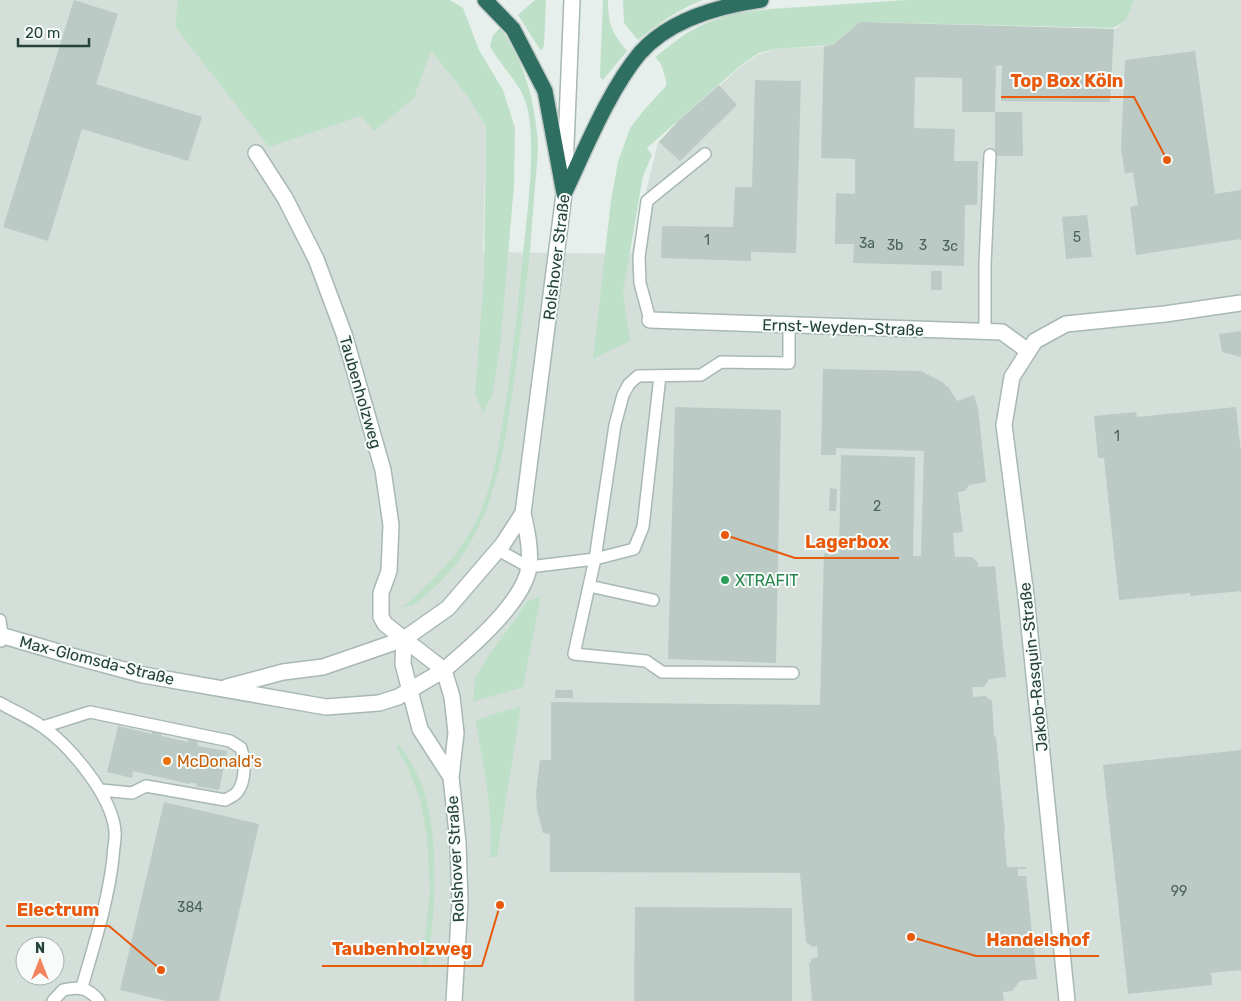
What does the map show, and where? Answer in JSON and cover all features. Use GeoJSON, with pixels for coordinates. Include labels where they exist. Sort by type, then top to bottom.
{"type":"FeatureCollection","features":[{"type":"Feature","properties":{"kind":"highway"},"geometry":{"type":"LineString","coordinates":[[485,0],[513,29],[546,91],[564,194]]}},
{"type":"Feature","properties":{"kind":"highway"},"geometry":{"type":"LineString","coordinates":[[564,194],[609,103],[620,83],[641,53],[656,39],[681,23],[713,9],[761,0]]}},
{"type":"Feature","properties":{"kind":"street","name":"Rolshover Straße"},"geometry":{"type":"LineString","coordinates":[[454,1001],[460,902],[458,843],[451,777],[456,733],[452,697],[444,670],[478,641],[510,604],[527,576],[529,567],[530,548],[523,513],[564,194],[572,0]]}},
{"type":"Feature","properties":{"kind":"street","name":"Taubenholzweg"},"geometry":{"type":"LineString","coordinates":[[256,153],[285,198],[316,259],[344,334],[383,470],[391,525],[390,571],[381,593],[382,617],[385,624],[404,639]]}},
{"type":"Feature","properties":{"kind":"street"},"geometry":{"type":"LineString","coordinates":[[1032,346],[1066,324],[1164,314],[1241,303]]}},
{"type":"Feature","properties":{"kind":"street","name":"Ernst-Weyden-Straße"},"geometry":{"type":"LineString","coordinates":[[650,320],[1002,332],[1032,346]]}},
{"type":"Feature","properties":{"kind":"street","name":"Jakob-Rasquin-Straße"},"geometry":{"type":"LineString","coordinates":[[1032,346],[1012,377],[1004,425],[1026,596],[1067,1001]]}},
{"type":"Feature","properties":{"kind":"street","name":"Rolshover Straße"},"geometry":{"type":"LineString","coordinates":[[451,777],[420,729],[403,664],[404,639],[448,608],[498,550],[523,513]]}},
{"type":"Feature","properties":{"kind":"street","name":"Max-Glomsda-Straße"},"geometry":{"type":"LineString","coordinates":[[1,633],[72,656],[142,675],[326,707],[379,703],[410,691],[444,670]]}},
{"type":"Feature","properties":{"kind":"street"},"geometry":{"type":"LineString","coordinates":[[404,639],[444,670]]}},
{"type":"Feature","properties":{"kind":"street","name":"Max-Glomsda-Straße"},"geometry":{"type":"LineString","coordinates":[[224,688],[283,672],[323,667],[404,639]]}},
{"type":"Feature","properties":{"kind":"lane"},"geometry":{"type":"LineString","coordinates":[[650,320],[640,283],[639,257],[647,201],[705,154]]}},
{"type":"Feature","properties":{"kind":"lane"},"geometry":{"type":"LineString","coordinates":[[985,331],[985,264],[990,155]]}},
{"type":"Feature","properties":{"kind":"lane"},"geometry":{"type":"LineString","coordinates":[[789,325],[789,363],[721,362],[702,375],[638,376],[629,384],[623,395],[614,425],[595,559],[574,654],[646,661],[662,672],[793,673]]}},
{"type":"Feature","properties":{"kind":"lane"},"geometry":{"type":"LineString","coordinates":[[498,550],[529,567],[595,559],[634,549],[643,527],[660,376]]}},
{"type":"Feature","properties":{"kind":"lane"},"geometry":{"type":"LineString","coordinates":[[589,586],[652,600]]}},
{"type":"Feature","properties":{"kind":"lane"},"geometry":{"type":"LineString","coordinates":[[0,703],[43,727],[82,766],[101,790],[113,824],[115,831],[111,873],[101,921],[82,987]]}},
{"type":"Feature","properties":{"kind":"lane"},"geometry":{"type":"LineString","coordinates":[[43,727],[90,712],[230,741],[241,748],[244,759],[242,780],[238,792],[225,800],[146,786],[132,793],[101,790]]}},
{"type":"Feature","properties":{"kind":"lane"},"geometry":{"type":"LineString","coordinates":[[53,1001],[62,990],[82,987],[92,993],[99,1001]]}},
{"type":"Feature","properties":{"kind":"shaded area"},"geometry":{"type":"Polygon","coordinates":[[[0,0],[377,0],[431,51],[467,96],[486,126],[483,252],[631,254],[658,142],[741,66],[758,55],[776,49],[832,46],[860,23],[1115,29],[1126,21],[1134,0],[1241,0],[1241,1001],[0,1001],[0,0]]]}},
{"type":"Feature","properties":{"kind":"green space"},"geometry":{"type":"Polygon","coordinates":[[[178,0],[450,0],[463,8],[479,50],[503,90],[515,128],[514,185],[500,348],[492,396],[483,413],[475,394],[484,276],[486,126],[467,96],[431,51],[414,98],[374,131],[361,116],[269,147],[175,27],[178,0]]]}},
{"type":"Feature","properties":{"kind":"green space"},"geometry":{"type":"Polygon","coordinates":[[[535,0],[546,0],[544,46],[541,51],[518,15],[535,0]]]}},
{"type":"Feature","properties":{"kind":"green space"},"geometry":{"type":"Polygon","coordinates":[[[603,0],[608,0],[612,28],[627,51],[603,80],[600,77],[603,0]]]}},
{"type":"Feature","properties":{"kind":"green space"},"geometry":{"type":"Polygon","coordinates":[[[623,0],[703,0],[677,12],[638,40],[624,23],[623,0]]]}},
{"type":"Feature","properties":{"kind":"green space"},"geometry":{"type":"Polygon","coordinates":[[[907,0],[1134,0],[1126,21],[1113,28],[860,22],[831,45],[776,49],[759,53],[741,65],[647,148],[652,155],[643,176],[623,293],[630,341],[593,359],[611,200],[618,162],[630,128],[666,86],[661,64],[655,57],[685,34],[704,24],[731,14],[770,9],[907,0]]]}},
{"type":"Feature","properties":{"kind":"green space"},"geometry":{"type":"Polygon","coordinates":[[[500,28],[515,52],[526,78],[533,105],[538,144],[530,250],[509,417],[491,496],[482,521],[469,545],[454,567],[434,588],[416,603],[403,607],[447,564],[474,525],[486,498],[502,429],[519,291],[528,201],[531,145],[528,111],[522,93],[490,46],[493,35],[500,28]]]}},
{"type":"Feature","properties":{"kind":"green space"},"geometry":{"type":"Polygon","coordinates":[[[541,596],[523,687],[473,702],[475,679],[488,656],[526,602],[541,596]]]}},
{"type":"Feature","properties":{"kind":"green space"},"geometry":{"type":"Polygon","coordinates":[[[521,706],[497,857],[490,857],[489,805],[475,720],[521,706]]]}},
{"type":"Feature","properties":{"kind":"green space"},"geometry":{"type":"Polygon","coordinates":[[[398,744],[413,766],[424,792],[431,820],[435,881],[428,966],[422,965],[430,891],[427,837],[420,799],[409,770],[396,748],[398,744]]]}},
{"type":"Feature","properties":{"kind":"building"},"geometry":{"type":"Polygon","coordinates":[[[74,0],[118,14],[96,84],[202,117],[188,161],[82,129],[48,241],[3,227],[74,0]]]}},
{"type":"Feature","properties":{"kind":"building"},"geometry":{"type":"Polygon","coordinates":[[[860,22],[1114,29],[1110,102],[1001,101],[1002,65],[996,66],[995,112],[962,112],[962,78],[915,77],[914,128],[955,129],[954,161],[978,161],[977,205],[965,205],[964,266],[853,263],[854,244],[835,244],[836,193],[855,194],[855,159],[821,158],[824,46],[832,45],[860,22]]]}},
{"type":"Feature","properties":{"kind":"building"},"geometry":{"type":"Polygon","coordinates":[[[1195,51],[1215,194],[1241,190],[1241,239],[1136,255],[1130,207],[1138,205],[1133,172],[1125,174],[1121,148],[1125,60],[1195,51]]]}},
{"type":"Feature","properties":{"kind":"building"},"geometry":{"type":"Polygon","coordinates":[[[755,80],[801,81],[796,253],[751,252],[751,261],[661,258],[662,226],[733,227],[735,187],[752,187],[755,80]]]}},
{"type":"Feature","properties":{"kind":"building"},"geometry":{"type":"Polygon","coordinates":[[[719,85],[737,105],[680,161],[659,142],[678,121],[719,85]]]}},
{"type":"Feature","properties":{"kind":"building"},"geometry":{"type":"Polygon","coordinates":[[[995,112],[1022,112],[1023,156],[995,156],[995,112]]]}},
{"type":"Feature","properties":{"kind":"building"},"geometry":{"type":"Polygon","coordinates":[[[1087,215],[1092,257],[1066,259],[1062,217],[1087,215]]]}},
{"type":"Feature","properties":{"kind":"building"},"geometry":{"type":"Polygon","coordinates":[[[931,271],[942,271],[942,290],[931,290],[931,271]]]}},
{"type":"Feature","properties":{"kind":"building"},"geometry":{"type":"Polygon","coordinates":[[[1241,331],[1241,357],[1222,352],[1219,334],[1241,331]]]}},
{"type":"Feature","properties":{"kind":"building"},"geometry":{"type":"Polygon","coordinates":[[[823,369],[921,371],[942,382],[949,388],[957,401],[974,395],[978,408],[986,482],[969,485],[965,491],[958,492],[963,532],[953,533],[955,557],[972,557],[978,563],[978,567],[995,566],[1006,677],[989,679],[984,687],[972,687],[973,697],[985,696],[992,701],[1007,867],[1026,867],[1026,869],[1018,869],[1018,876],[1026,876],[1037,979],[1020,981],[1012,991],[1003,992],[1004,1001],[812,1001],[809,964],[813,958],[818,957],[817,946],[812,947],[806,942],[800,873],[550,872],[550,834],[543,833],[537,810],[536,792],[540,760],[551,760],[551,702],[820,705],[824,553],[839,554],[841,455],[915,457],[913,556],[921,556],[924,451],[836,448],[836,455],[821,455],[823,369]]]}},
{"type":"Feature","properties":{"kind":"building"},"geometry":{"type":"Polygon","coordinates":[[[675,407],[781,410],[776,663],[668,659],[675,407]]]}},
{"type":"Feature","properties":{"kind":"building"},"geometry":{"type":"Polygon","coordinates":[[[1236,407],[1241,453],[1241,591],[1191,596],[1190,593],[1119,600],[1104,458],[1098,458],[1094,416],[1136,412],[1137,417],[1236,407]]]}},
{"type":"Feature","properties":{"kind":"building"},"geometry":{"type":"Polygon","coordinates":[[[830,488],[837,489],[836,511],[829,511],[830,488]]]}},
{"type":"Feature","properties":{"kind":"building"},"geometry":{"type":"Polygon","coordinates":[[[555,690],[573,690],[573,698],[555,698],[555,690]]]}},
{"type":"Feature","properties":{"kind":"building","name":"McDonald's"},"geometry":{"type":"Polygon","coordinates":[[[118,726],[152,734],[152,731],[162,733],[161,736],[188,742],[188,739],[197,741],[198,746],[227,751],[219,790],[196,786],[197,784],[190,782],[190,784],[133,771],[132,778],[107,772],[118,726]]]}},
{"type":"Feature","properties":{"kind":"building"},"geometry":{"type":"Polygon","coordinates":[[[1241,750],[1241,970],[1211,973],[1212,985],[1128,994],[1103,765],[1241,750]]]}},
{"type":"Feature","properties":{"kind":"building"},"geometry":{"type":"Polygon","coordinates":[[[164,802],[259,824],[219,1001],[166,1001],[120,990],[164,802]]]}},
{"type":"Feature","properties":{"kind":"building"},"geometry":{"type":"Polygon","coordinates":[[[635,907],[792,908],[792,1001],[634,1001],[635,907]]]}},
{"type":"Feature","properties":{"kind":"place","name":"Top Box Köln"},"geometry":{"type":"Point","coordinates":[1167,160]}},
{"type":"Feature","properties":{"kind":"place","name":"Lagerbox"},"geometry":{"type":"Point","coordinates":[725,535]}},
{"type":"Feature","properties":{"kind":"place","name":"XTRAFIT"},"geometry":{"type":"Point","coordinates":[725,580]}},
{"type":"Feature","properties":{"kind":"place","name":"McDonald's"},"geometry":{"type":"Point","coordinates":[167,761]}},
{"type":"Feature","properties":{"kind":"place","name":"Taubenholzweg"},"geometry":{"type":"Point","coordinates":[500,905]}},
{"type":"Feature","properties":{"kind":"place","name":"Handelshof"},"geometry":{"type":"Point","coordinates":[911,937]}},
{"type":"Feature","properties":{"kind":"place","name":"Electrum"},"geometry":{"type":"Point","coordinates":[161,970]}}]}
